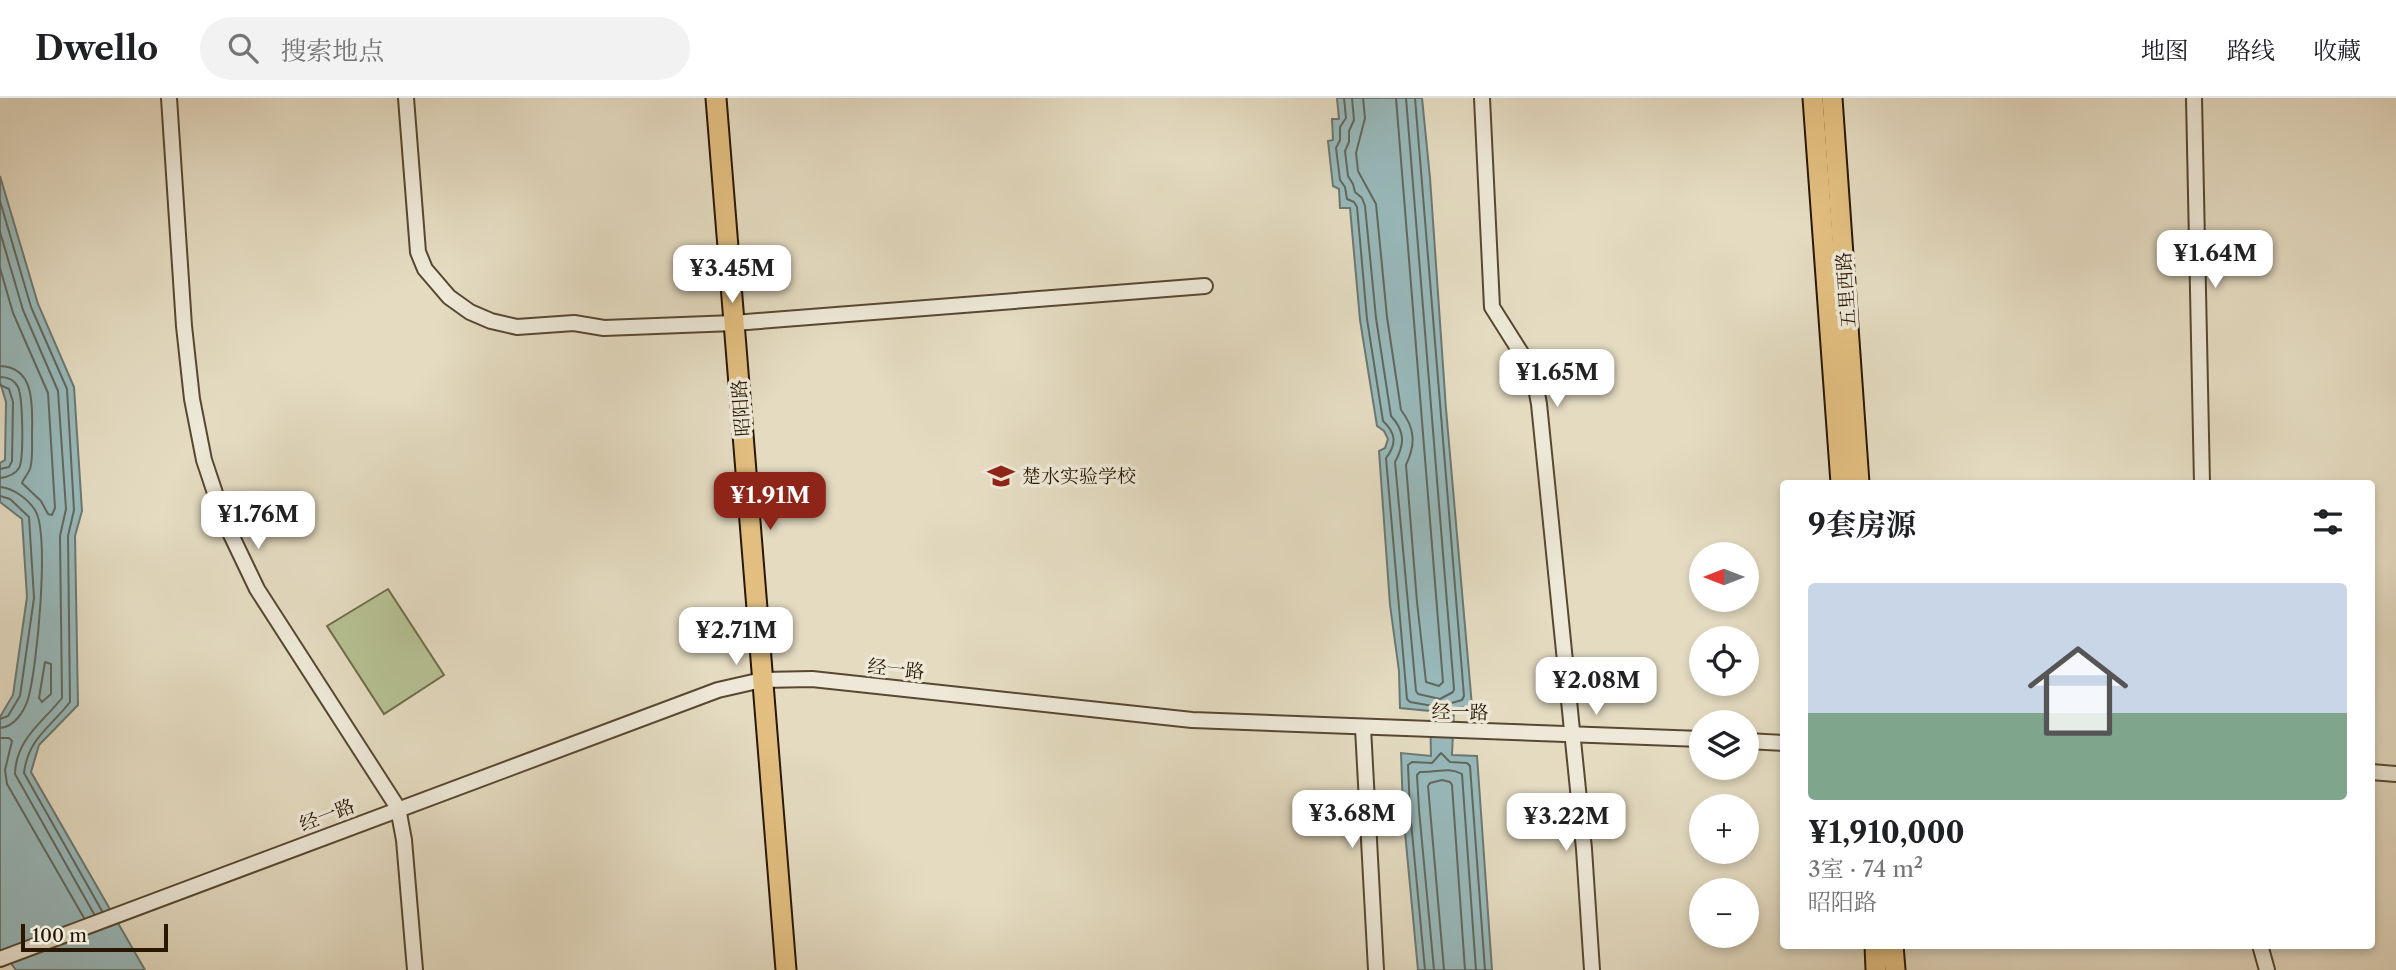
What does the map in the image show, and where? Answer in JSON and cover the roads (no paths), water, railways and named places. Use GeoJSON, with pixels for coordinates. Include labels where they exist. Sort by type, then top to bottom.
{"type":"FeatureCollection","features":[{"type":"Feature","properties":{"kind":"main road","name":"昭阳路"},"geometry":{"type":"LineString","coordinates":[[716,98],[786,970]]}},
{"type":"Feature","properties":{"kind":"main road","name":"五里西路"},"geometry":{"type":"LineString","coordinates":[[1813,98],[1841,480]]}},
{"type":"Feature","properties":{"kind":"main road","name":"五里西路"},"geometry":{"type":"LineString","coordinates":[[1832,98],[1860,480]]}},
{"type":"Feature","properties":{"kind":"main road"},"geometry":{"type":"LineString","coordinates":[[1875,949],[1876,970]]}},
{"type":"Feature","properties":{"kind":"main road"},"geometry":{"type":"LineString","coordinates":[[1893,949],[1895,970]]}},
{"type":"Feature","properties":{"kind":"street"},"geometry":{"type":"LineString","coordinates":[[169,98],[184,326],[192,399],[204,460],[224,520],[257,589],[398,808],[404,840],[415,970]]}},
{"type":"Feature","properties":{"kind":"street"},"geometry":{"type":"LineString","coordinates":[[406,98],[418,253],[425,269],[449,297],[470,312],[491,321],[517,327],[574,323],[604,328],[734,323],[1205,286]]}},
{"type":"Feature","properties":{"kind":"street"},"geometry":{"type":"LineString","coordinates":[[1482,98],[1492,307],[1533,372],[1539,404],[1584,849],[1592,970]]}},
{"type":"Feature","properties":{"kind":"street"},"geometry":{"type":"LineString","coordinates":[[2194,98],[2202,480]]}},
{"type":"Feature","properties":{"kind":"street","name":"经一路"},"geometry":{"type":"LineString","coordinates":[[0,959],[718,690],[762,680],[812,679],[1192,720],[1689,739]]}},
{"type":"Feature","properties":{"kind":"street"},"geometry":{"type":"LineString","coordinates":[[1363,728],[1376,970]]}},
{"type":"Feature","properties":{"kind":"street"},"geometry":{"type":"LineString","coordinates":[[1759,742],[1780,743]]}},
{"type":"Feature","properties":{"kind":"street"},"geometry":{"type":"LineString","coordinates":[[2375,772],[2396,774]]}},
{"type":"Feature","properties":{"kind":"street"},"geometry":{"type":"LineString","coordinates":[[2261,949],[2267,970]]}},
{"type":"Feature","properties":{"kind":"water"},"geometry":{"type":"Polygon","coordinates":[[[1337,98],[1422,98],[1472,706],[1454,708],[1452,755],[1477,756],[1492,970],[1418,970],[1403,811],[1401,753],[1431,756],[1430,711],[1400,708],[1379,451],[1385,448],[1388,439],[1384,431],[1377,426],[1360,320],[1350,208],[1340,208],[1339,189],[1333,186],[1328,141],[1333,140],[1332,119],[1339,119],[1337,98]]]}},
{"type":"Feature","properties":{"kind":"water"},"geometry":{"type":"Polygon","coordinates":[[[0,176],[38,304],[74,387],[82,511],[75,536],[78,705],[39,745],[31,772],[145,970],[16,970],[0,949],[0,717],[13,695],[27,597],[22,519],[0,502],[0,463],[5,460],[6,402],[0,382],[0,176]]]}},
{"type":"Feature","properties":{"kind":"place","name":"楚水实验学校"},"geometry":{"type":"Point","coordinates":[1001,476]}}]}
